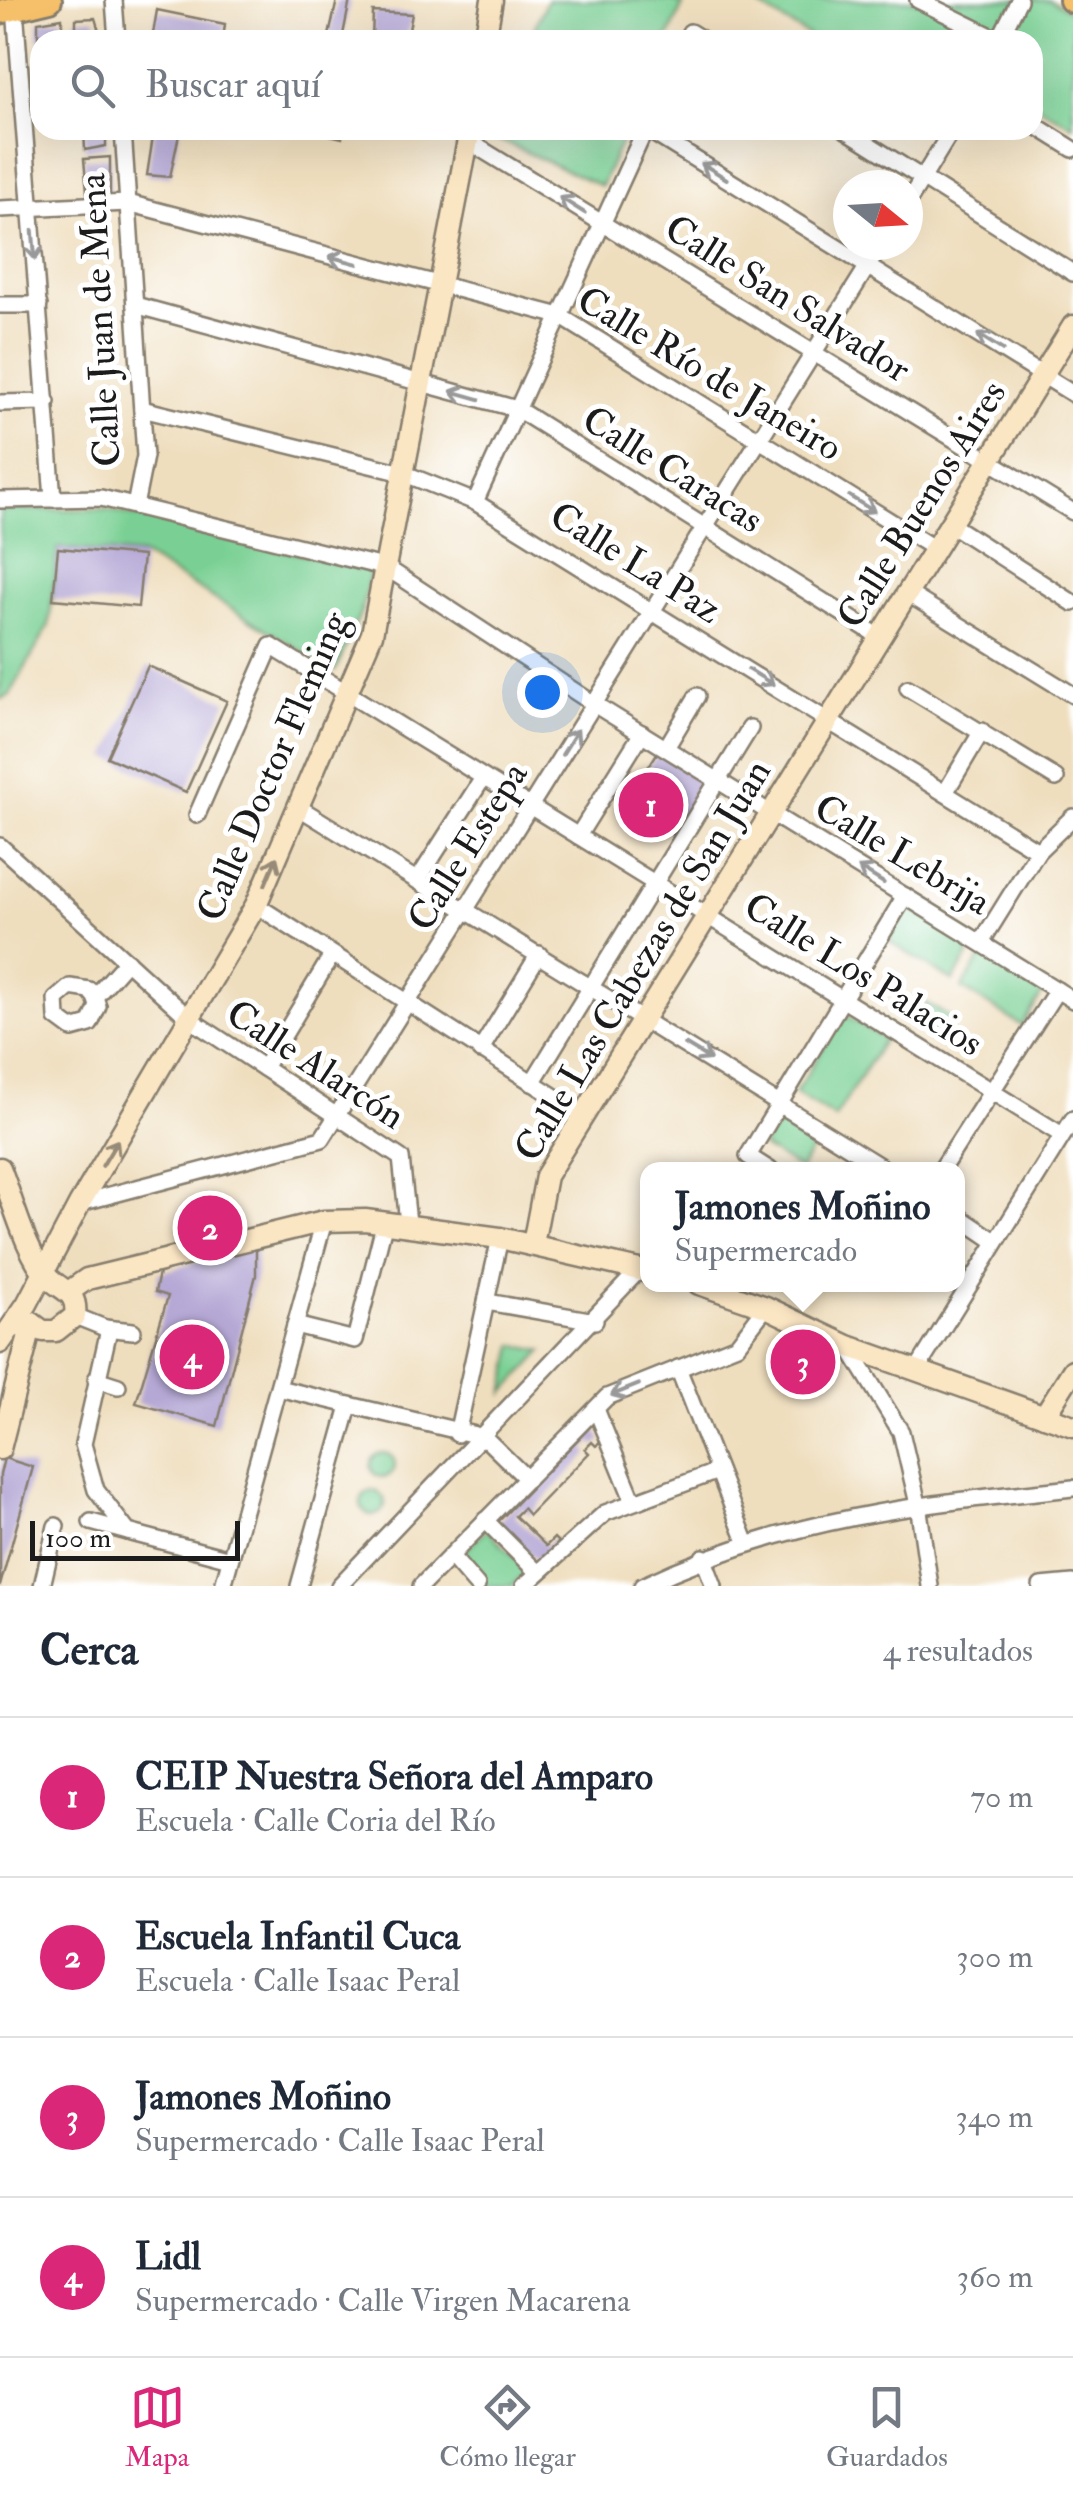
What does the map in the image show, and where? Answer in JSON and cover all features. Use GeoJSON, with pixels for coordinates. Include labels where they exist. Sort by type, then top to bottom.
{"type":"FeatureCollection","features":[{"type":"Feature","properties":{"kind":"main road"},"geometry":{"type":"LineString","coordinates":[[8,10],[50,0]]}},
{"type":"Feature","properties":{"kind":"main road"},"geometry":{"type":"LineString","coordinates":[[487,30],[492,0]]}},
{"type":"Feature","properties":{"kind":"main road","name":"Calle Doctor Fleming"},"geometry":{"type":"LineString","coordinates":[[0,1449],[15,1331],[80,1203],[192,1020],[256,905],[372,634],[468,140]]}},
{"type":"Feature","properties":{"kind":"main road","name":"Calle Buenos Aires"},"geometry":{"type":"LineString","coordinates":[[829,719],[1073,326]]}},
{"type":"Feature","properties":{"kind":"main road","name":"Calle Las Cabezas de San Juan"},"geometry":{"type":"LineString","coordinates":[[533,1244],[546,1176],[829,719]]}},
{"type":"Feature","properties":{"kind":"main road"},"geometry":{"type":"LineString","coordinates":[[3,1184],[27,1240],[50,1280],[70,1291],[75,1316],[56,1331],[15,1331]]}},
{"type":"Feature","properties":{"kind":"main road"},"geometry":{"type":"LineString","coordinates":[[70,1291],[87,1279],[324,1221],[408,1223],[533,1244],[640,1270]]}},
{"type":"Feature","properties":{"kind":"main road"},"geometry":{"type":"LineString","coordinates":[[722,1292],[766,1307],[848,1346],[1073,1426]]}},
{"type":"Feature","properties":{"kind":"main road"},"geometry":{"type":"LineString","coordinates":[[1044,1416],[1073,1370]]}},
{"type":"Feature","properties":{"kind":"street"},"geometry":{"type":"LineString","coordinates":[[114,0],[116,30]]}},
{"type":"Feature","properties":{"kind":"street"},"geometry":{"type":"LineString","coordinates":[[918,0],[979,30]]}},
{"type":"Feature","properties":{"kind":"street"},"geometry":{"type":"LineString","coordinates":[[1004,30],[1020,0]]}},
{"type":"Feature","properties":{"kind":"street"},"geometry":{"type":"LineString","coordinates":[[8,10],[31,208],[54,499]]}},
{"type":"Feature","properties":{"kind":"street"},"geometry":{"type":"LineString","coordinates":[[1043,130],[1073,149]]}},
{"type":"Feature","properties":{"kind":"street","name":"Calle Juan de Mena"},"geometry":{"type":"LineString","coordinates":[[124,140],[144,456],[135,506]]}},
{"type":"Feature","properties":{"kind":"street","name":"Calle San Salvador"},"geometry":{"type":"LineString","coordinates":[[477,140],[603,223],[1073,512]]}},
{"type":"Feature","properties":{"kind":"street"},"geometry":{"type":"LineString","coordinates":[[475,502],[642,140]]}},
{"type":"Feature","properties":{"kind":"street"},"geometry":{"type":"LineString","coordinates":[[663,140],[1073,394]]}},
{"type":"Feature","properties":{"kind":"street"},"geometry":{"type":"LineString","coordinates":[[862,140],[909,170]]}},
{"type":"Feature","properties":{"kind":"street"},"geometry":{"type":"LineString","coordinates":[[946,140],[923,179],[1073,273]]}},
{"type":"Feature","properties":{"kind":"street","name":"Calle Río de Janeiro"},"geometry":{"type":"LineString","coordinates":[[0,208],[128,202],[560,316],[935,549]]}},
{"type":"Feature","properties":{"kind":"street","name":"Calle Estepa"},"geometry":{"type":"LineString","coordinates":[[80,1203],[322,1139],[872,260]]}},
{"type":"Feature","properties":{"kind":"street"},"geometry":{"type":"LineString","coordinates":[[0,306],[39,305]]}},
{"type":"Feature","properties":{"kind":"street","name":"Calle Caracas"},"geometry":{"type":"LineString","coordinates":[[135,305],[517,410],[880,637]]}},
{"type":"Feature","properties":{"kind":"street"},"geometry":{"type":"LineString","coordinates":[[0,403],[46,402]]}},
{"type":"Feature","properties":{"kind":"street","name":"Calle La Paz"},"geometry":{"type":"LineString","coordinates":[[142,409],[404,473],[475,502],[1038,852]]}},
{"type":"Feature","properties":{"kind":"street","name":"Calle Lebrija"},"geometry":{"type":"LineString","coordinates":[[0,500],[101,498],[387,568],[594,704],[1073,1000]]}},
{"type":"Feature","properties":{"kind":"street"},"geometry":{"type":"LineString","coordinates":[[950,524],[1073,604]]}},
{"type":"Feature","properties":{"kind":"street"},"geometry":{"type":"LineString","coordinates":[[908,593],[1073,695]]}},
{"type":"Feature","properties":{"kind":"street","name":"Calle Los Palacios"},"geometry":{"type":"LineString","coordinates":[[197,816],[271,646],[348,690],[483,778],[1062,1135]]}},
{"type":"Feature","properties":{"kind":"street"},"geometry":{"type":"LineString","coordinates":[[908,688],[1056,778]]}},
{"type":"Feature","properties":{"kind":"street"},"geometry":{"type":"LineString","coordinates":[[666,748],[697,696]]}},
{"type":"Feature","properties":{"kind":"street"},"geometry":{"type":"LineString","coordinates":[[532,1083],[750,728]]}},
{"type":"Feature","properties":{"kind":"street"},"geometry":{"type":"LineString","coordinates":[[945,793],[982,732]]}},
{"type":"Feature","properties":{"kind":"street"},"geometry":{"type":"LineString","coordinates":[[578,836],[642,733]]}},
{"type":"Feature","properties":{"kind":"street"},"geometry":{"type":"LineString","coordinates":[[419,878],[483,778]]}},
{"type":"Feature","properties":{"kind":"street"},"geometry":{"type":"LineString","coordinates":[[298,807],[419,878],[874,1162]]}},
{"type":"Feature","properties":{"kind":"street"},"geometry":{"type":"LineString","coordinates":[[982,941],[1038,852],[1073,817]]}},
{"type":"Feature","properties":{"kind":"street","name":"Calle Alarcón"},"geometry":{"type":"LineString","coordinates":[[0,846],[192,1020],[401,1158],[408,1223]]}},
{"type":"Feature","properties":{"kind":"street"},"geometry":{"type":"LineString","coordinates":[[757,1162],[748,1156],[904,896]]}},
{"type":"Feature","properties":{"kind":"street"},"geometry":{"type":"LineString","coordinates":[[256,905],[584,1115]]}},
{"type":"Feature","properties":{"kind":"street"},"geometry":{"type":"LineString","coordinates":[[480,1050],[538,954]]}},
{"type":"Feature","properties":{"kind":"street"},"geometry":{"type":"LineString","coordinates":[[264,1068],[332,955]]}},
{"type":"Feature","properties":{"kind":"street"},"geometry":{"type":"LineString","coordinates":[[95,997],[127,962]]}},
{"type":"Feature","properties":{"kind":"street"},"geometry":{"type":"LineString","coordinates":[[946,1162],[1057,990]]}},
{"type":"Feature","properties":{"kind":"street"},"geometry":{"type":"LineString","coordinates":[[965,1291],[1073,1118]]}},
{"type":"Feature","properties":{"kind":"street"},"geometry":{"type":"LineString","coordinates":[[223,1586],[324,1221]]}},
{"type":"Feature","properties":{"kind":"street"},"geometry":{"type":"LineString","coordinates":[[295,1326],[355,1340],[385,1221]]}},
{"type":"Feature","properties":{"kind":"street"},"geometry":{"type":"LineString","coordinates":[[965,1221],[996,1241]]}},
{"type":"Feature","properties":{"kind":"street"},"geometry":{"type":"LineString","coordinates":[[457,1434],[500,1238]]}},
{"type":"Feature","properties":{"kind":"street"},"geometry":{"type":"LineString","coordinates":[[339,1586],[640,1275]]}},
{"type":"Feature","properties":{"kind":"street"},"geometry":{"type":"LineString","coordinates":[[916,1370],[964,1292]]}},
{"type":"Feature","properties":{"kind":"street"},"geometry":{"type":"LineString","coordinates":[[486,1302],[595,1321]]}},
{"type":"Feature","properties":{"kind":"street"},"geometry":{"type":"LineString","coordinates":[[422,1586],[607,1397],[737,1344],[766,1307]]}},
{"type":"Feature","properties":{"kind":"street"},"geometry":{"type":"LineString","coordinates":[[75,1316],[105,1328],[133,1331]]}},
{"type":"Feature","properties":{"kind":"street"},"geometry":{"type":"LineString","coordinates":[[105,1328],[108,1334],[84,1428],[88,1468],[96,1490],[128,1532]]}},
{"type":"Feature","properties":{"kind":"street"},"geometry":{"type":"LineString","coordinates":[[848,1346],[900,1432],[918,1504],[930,1586]]}},
{"type":"Feature","properties":{"kind":"street"},"geometry":{"type":"LineString","coordinates":[[678,1368],[747,1544]]}},
{"type":"Feature","properties":{"kind":"street"},"geometry":{"type":"LineString","coordinates":[[96,1379],[118,1386]]}},
{"type":"Feature","properties":{"kind":"street"},"geometry":{"type":"LineString","coordinates":[[278,1388],[457,1434],[484,1437],[527,1479]]}},
{"type":"Feature","properties":{"kind":"street"},"geometry":{"type":"LineString","coordinates":[[299,1586],[349,1406]]}},
{"type":"Feature","properties":{"kind":"street"},"geometry":{"type":"LineString","coordinates":[[596,1409],[633,1500]]}},
{"type":"Feature","properties":{"kind":"street"},"geometry":{"type":"LineString","coordinates":[[524,1586],[604,1513],[718,1471]]}},
{"type":"Feature","properties":{"kind":"street"},"geometry":{"type":"LineString","coordinates":[[642,1586],[703,1557],[878,1509],[1073,1488]]}},
{"type":"Feature","properties":{"kind":"street"},"geometry":{"type":"LineString","coordinates":[[485,1520],[537,1572]]}},
{"type":"Feature","properties":{"kind":"street"},"geometry":{"type":"LineString","coordinates":[[92,1522],[230,1559]]}},
{"type":"Feature","properties":{"kind":"street"},"geometry":{"type":"LineString","coordinates":[[42,1586],[56,1526]]}},
{"type":"Feature","properties":{"kind":"street"},"geometry":{"type":"LineString","coordinates":[[451,1556],[477,1586]]}},
{"type":"Feature","properties":{"kind":"street"},"geometry":{"type":"LineString","coordinates":[[703,1557],[714,1586]]}},
{"type":"Feature","properties":{"kind":"street"},"geometry":{"type":"LineString","coordinates":[[1041,1586],[1073,1584]]}},
{"type":"Feature","properties":{"kind":"green space"},"geometry":{"type":"Polygon","coordinates":[[[547,0],[672,0],[683,5],[672,30],[534,30],[547,0]]]}},
{"type":"Feature","properties":{"kind":"green space"},"geometry":{"type":"Polygon","coordinates":[[[750,0],[1049,0],[1073,12],[1073,126],[1043,109],[1043,30],[799,30],[750,0]]]}},
{"type":"Feature","properties":{"kind":"green space"},"geometry":{"type":"Polygon","coordinates":[[[499,140],[622,140],[601,186],[499,140]]]}},
{"type":"Feature","properties":{"kind":"green space"},"geometry":{"type":"Polygon","coordinates":[[[105,509],[371,570],[361,612],[335,671],[142,555],[58,548],[49,625],[10,695],[0,699],[0,510],[105,509]]]}},
{"type":"Feature","properties":{"kind":"green space"},"geometry":{"type":"Polygon","coordinates":[[[910,905],[975,945],[953,981],[888,941],[910,905]]]}},
{"type":"Feature","properties":{"kind":"green space"},"geometry":{"type":"Polygon","coordinates":[[[984,953],[1044,991],[1022,1026],[962,988],[984,953]]]}},
{"type":"Feature","properties":{"kind":"green space"},"geometry":{"type":"Polygon","coordinates":[[[926,1003],[951,1018],[941,1036],[915,1021],[926,1003]]]}},
{"type":"Feature","properties":{"kind":"green space"},"geometry":{"type":"Polygon","coordinates":[[[844,1014],[884,1039],[835,1118],[795,1093],[844,1014]]]}},
{"type":"Feature","properties":{"kind":"green space"},"geometry":{"type":"Polygon","coordinates":[[[782,1115],[820,1138],[805,1162],[788,1162],[762,1147],[782,1115]]]}},
{"type":"Feature","properties":{"kind":"green space"},"geometry":{"type":"Polygon","coordinates":[[[514,1345],[543,1351],[504,1393],[514,1345]]]}},
{"type":"Feature","properties":{"kind":"green space"},"geometry":{"type":"Polygon","coordinates":[[[383,1453],[395,1465],[383,1477],[371,1465],[383,1453]]]}},
{"type":"Feature","properties":{"kind":"green space"},"geometry":{"type":"Polygon","coordinates":[[[373,1491],[385,1503],[373,1515],[361,1503],[373,1491]]]}},
{"type":"Feature","properties":{"kind":"green space"},"geometry":{"type":"Polygon","coordinates":[[[487,1529],[527,1571],[512,1586],[485,1586],[457,1558],[487,1529]]]}},
{"type":"Feature","properties":{"kind":"building"},"geometry":{"type":"Polygon","coordinates":[[[337,0],[350,0],[344,30],[330,30],[337,0]]]}},
{"type":"Feature","properties":{"kind":"building"},"geometry":{"type":"Polygon","coordinates":[[[157,10],[225,24],[224,30],[154,30],[157,10]]]}},
{"type":"Feature","properties":{"kind":"building"},"geometry":{"type":"Polygon","coordinates":[[[373,12],[412,14],[409,30],[372,30],[373,12]]]}},
{"type":"Feature","properties":{"kind":"building"},"geometry":{"type":"Polygon","coordinates":[[[62,18],[63,30],[38,30],[38,22],[62,18]]]}},
{"type":"Feature","properties":{"kind":"building"},"geometry":{"type":"Polygon","coordinates":[[[95,18],[99,30],[76,30],[76,19],[95,18]]]}},
{"type":"Feature","properties":{"kind":"building"},"geometry":{"type":"Polygon","coordinates":[[[84,140],[106,140],[106,146],[85,150],[84,140]]]}},
{"type":"Feature","properties":{"kind":"building"},"geometry":{"type":"Polygon","coordinates":[[[152,140],[178,140],[170,177],[147,175],[152,140]]]}},
{"type":"Feature","properties":{"kind":"building"},"geometry":{"type":"Polygon","coordinates":[[[110,157],[110,193],[87,193],[84,159],[110,157]]]}},
{"type":"Feature","properties":{"kind":"building"},"geometry":{"type":"Polygon","coordinates":[[[58,548],[143,556],[138,607],[53,599],[58,548]]]}},
{"type":"Feature","properties":{"kind":"building"},"geometry":{"type":"Polygon","coordinates":[[[148,666],[227,701],[186,792],[107,757],[148,666]]]}},
{"type":"Feature","properties":{"kind":"building"},"geometry":{"type":"Polygon","coordinates":[[[659,750],[713,782],[679,838],[625,805],[659,750]]]}},
{"type":"Feature","properties":{"kind":"building"},"geometry":{"type":"Polygon","coordinates":[[[256,1245],[256,1275],[217,1426],[136,1403],[168,1296],[155,1292],[159,1273],[256,1245]]]}},
{"type":"Feature","properties":{"kind":"building"},"geometry":{"type":"Polygon","coordinates":[[[592,1425],[602,1439],[585,1449],[589,1453],[529,1515],[523,1508],[515,1516],[546,1546],[554,1538],[560,1544],[540,1564],[497,1523],[592,1425]]]}},
{"type":"Feature","properties":{"kind":"building"},"geometry":{"type":"Polygon","coordinates":[[[4,1458],[33,1467],[0,1586],[0,1475],[4,1458]]]}},
{"type":"Feature","properties":{"kind":"place","name":"CEIP Nuestra Señora del Amparo"},"geometry":{"type":"Point","coordinates":[651,805]}},
{"type":"Feature","properties":{"kind":"place","name":"Escuela Infantil Cuca"},"geometry":{"type":"Point","coordinates":[210,1228]}},
{"type":"Feature","properties":{"kind":"place","name":"Lidl"},"geometry":{"type":"Point","coordinates":[192,1357]}},
{"type":"Feature","properties":{"kind":"place","name":"Jamones Moñino"},"geometry":{"type":"Point","coordinates":[803,1362]}}]}
